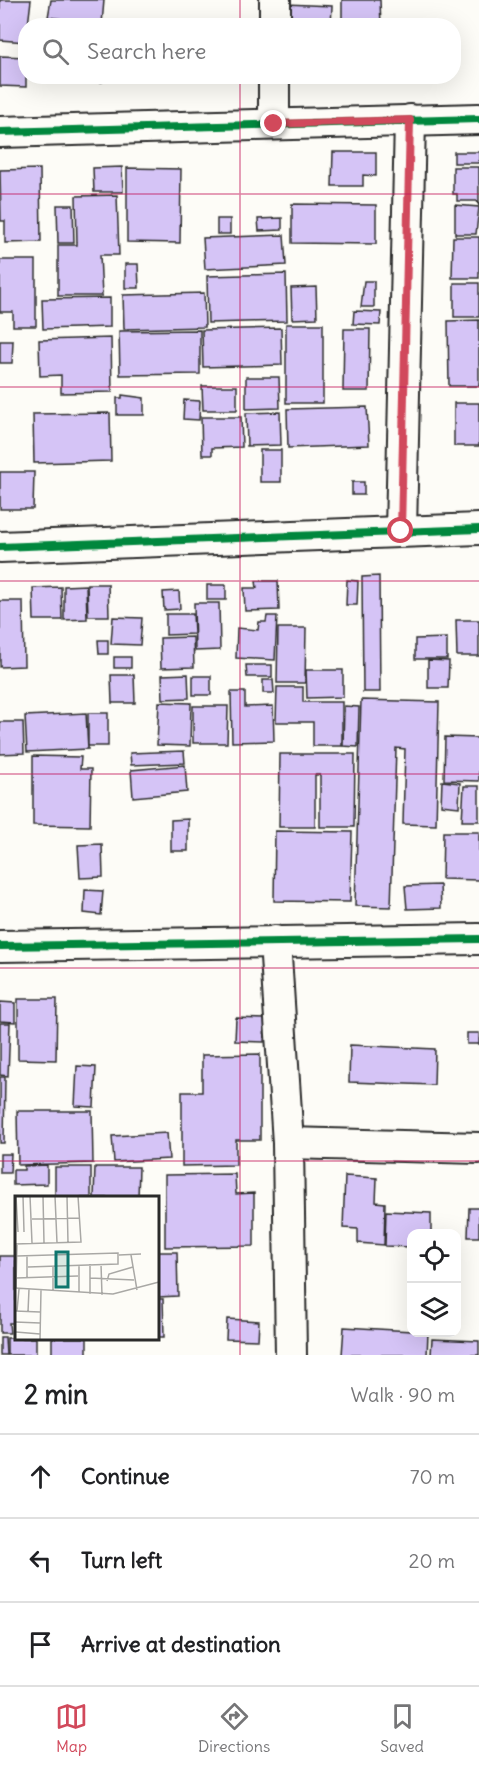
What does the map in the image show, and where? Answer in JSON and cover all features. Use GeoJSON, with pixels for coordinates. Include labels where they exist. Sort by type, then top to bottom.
{"type":"FeatureCollection","features":[{"type":"Feature","properties":{"kind":"street"},"geometry":{"type":"LineString","coordinates":[[275,0],[275,18]]}},
{"type":"Feature","properties":{"kind":"street"},"geometry":{"type":"LineString","coordinates":[[274,84],[274,124]]}},
{"type":"Feature","properties":{"kind":"street"},"geometry":{"type":"LineString","coordinates":[[0,132],[479,119]]}},
{"type":"Feature","properties":{"kind":"street"},"geometry":{"type":"LineString","coordinates":[[401,531],[410,120]]}},
{"type":"Feature","properties":{"kind":"street"},"geometry":{"type":"LineString","coordinates":[[0,547],[479,529]]}},
{"type":"Feature","properties":{"kind":"street"},"geometry":{"type":"LineString","coordinates":[[0,945],[479,939]]}},
{"type":"Feature","properties":{"kind":"street"},"geometry":{"type":"LineString","coordinates":[[275,940],[288,1143],[291,1355]]}},
{"type":"Feature","properties":{"kind":"street"},"geometry":{"type":"LineString","coordinates":[[288,1143],[479,1148]]}},
{"type":"Feature","properties":{"kind":"building"},"geometry":{"type":"Polygon","coordinates":[[[0,0],[31,0],[29,18],[18,18],[18,41],[0,40],[0,0]]]}},
{"type":"Feature","properties":{"kind":"building"},"geometry":{"type":"Polygon","coordinates":[[[51,0],[104,0],[102,18],[48,17],[51,0]]]}},
{"type":"Feature","properties":{"kind":"building"},"geometry":{"type":"Polygon","coordinates":[[[342,0],[380,0],[381,18],[342,18],[342,0]]]}},
{"type":"Feature","properties":{"kind":"building"},"geometry":{"type":"Polygon","coordinates":[[[286,4],[332,6],[331,18],[285,18],[286,4]]]}},
{"type":"Feature","properties":{"kind":"building"},"geometry":{"type":"Polygon","coordinates":[[[0,56],[18,57],[18,84],[26,84],[26,87],[0,86],[0,56]]]}},
{"type":"Feature","properties":{"kind":"building"},"geometry":{"type":"Polygon","coordinates":[[[333,152],[376,152],[376,176],[363,175],[363,186],[332,186],[333,152]]]}},
{"type":"Feature","properties":{"kind":"building"},"geometry":{"type":"Polygon","coordinates":[[[454,152],[479,152],[479,163],[454,163],[454,152]]]}},
{"type":"Feature","properties":{"kind":"building"},"geometry":{"type":"Polygon","coordinates":[[[122,167],[123,192],[94,192],[93,168],[122,167]]]}},
{"type":"Feature","properties":{"kind":"building"},"geometry":{"type":"Polygon","coordinates":[[[453,167],[479,167],[479,206],[477,201],[457,201],[457,194],[453,194],[453,167]]]}},
{"type":"Feature","properties":{"kind":"building"},"geometry":{"type":"Polygon","coordinates":[[[127,168],[181,169],[180,243],[127,242],[127,168]]]}},
{"type":"Feature","properties":{"kind":"building"},"geometry":{"type":"Polygon","coordinates":[[[40,169],[41,242],[5,243],[5,221],[1,221],[0,170],[40,169]]]}},
{"type":"Feature","properties":{"kind":"building"},"geometry":{"type":"Polygon","coordinates":[[[117,195],[119,255],[100,255],[102,296],[58,296],[58,245],[77,245],[76,196],[117,195]]]}},
{"type":"Feature","properties":{"kind":"building"},"geometry":{"type":"Polygon","coordinates":[[[292,204],[376,205],[376,244],[292,243],[292,204]]]}},
{"type":"Feature","properties":{"kind":"building"},"geometry":{"type":"Polygon","coordinates":[[[57,205],[73,205],[74,243],[58,243],[57,205]]]}},
{"type":"Feature","properties":{"kind":"building"},"geometry":{"type":"Polygon","coordinates":[[[455,205],[479,207],[476,234],[455,234],[455,205]]]}},
{"type":"Feature","properties":{"kind":"building"},"geometry":{"type":"Polygon","coordinates":[[[282,218],[282,230],[259,231],[258,219],[282,218]]]}},
{"type":"Feature","properties":{"kind":"building"},"geometry":{"type":"Polygon","coordinates":[[[217,219],[230,219],[230,234],[217,234],[217,219]]]}},
{"type":"Feature","properties":{"kind":"building"},"geometry":{"type":"Polygon","coordinates":[[[284,235],[286,265],[205,269],[203,238],[284,235]]]}},
{"type":"Feature","properties":{"kind":"building"},"geometry":{"type":"Polygon","coordinates":[[[453,237],[479,237],[479,278],[452,278],[453,237]]]}},
{"type":"Feature","properties":{"kind":"building"},"geometry":{"type":"Polygon","coordinates":[[[0,260],[36,260],[36,326],[13,326],[13,312],[0,312],[0,260]]]}},
{"type":"Feature","properties":{"kind":"building"},"geometry":{"type":"Polygon","coordinates":[[[125,264],[138,264],[139,288],[125,288],[125,264]]]}},
{"type":"Feature","properties":{"kind":"building"},"geometry":{"type":"Polygon","coordinates":[[[286,274],[287,321],[208,323],[207,276],[286,274]]]}},
{"type":"Feature","properties":{"kind":"building"},"geometry":{"type":"Polygon","coordinates":[[[364,281],[374,281],[374,307],[361,307],[364,281]]]}},
{"type":"Feature","properties":{"kind":"building"},"geometry":{"type":"Polygon","coordinates":[[[454,283],[479,283],[479,317],[454,317],[454,283]]]}},
{"type":"Feature","properties":{"kind":"building"},"geometry":{"type":"Polygon","coordinates":[[[316,287],[317,318],[292,319],[291,288],[316,287]]]}},
{"type":"Feature","properties":{"kind":"building"},"geometry":{"type":"Polygon","coordinates":[[[204,293],[205,327],[124,329],[123,295],[204,293]]]}},
{"type":"Feature","properties":{"kind":"building"},"geometry":{"type":"Polygon","coordinates":[[[110,298],[110,327],[43,329],[42,299],[110,298]]]}},
{"type":"Feature","properties":{"kind":"building"},"geometry":{"type":"Polygon","coordinates":[[[354,311],[381,312],[380,325],[353,324],[354,311]]]}},
{"type":"Feature","properties":{"kind":"building"},"geometry":{"type":"Polygon","coordinates":[[[479,320],[479,386],[449,386],[448,321],[479,320]]]}},
{"type":"Feature","properties":{"kind":"building"},"geometry":{"type":"Polygon","coordinates":[[[286,324],[323,324],[323,403],[286,403],[286,324]]]}},
{"type":"Feature","properties":{"kind":"building"},"geometry":{"type":"Polygon","coordinates":[[[281,328],[282,365],[203,367],[202,330],[281,328]]]}},
{"type":"Feature","properties":{"kind":"building"},"geometry":{"type":"Polygon","coordinates":[[[344,329],[370,329],[369,391],[343,391],[344,329]]]}},
{"type":"Feature","properties":{"kind":"building"},"geometry":{"type":"Polygon","coordinates":[[[200,330],[200,374],[120,375],[119,331],[200,330]]]}},
{"type":"Feature","properties":{"kind":"building"},"geometry":{"type":"Polygon","coordinates":[[[111,338],[112,392],[61,393],[61,375],[40,376],[39,340],[111,338]]]}},
{"type":"Feature","properties":{"kind":"building"},"geometry":{"type":"Polygon","coordinates":[[[0,341],[13,341],[12,363],[0,363],[0,341]]]}},
{"type":"Feature","properties":{"kind":"building"},"geometry":{"type":"Polygon","coordinates":[[[246,377],[279,377],[280,408],[246,409],[246,377]]]}},
{"type":"Feature","properties":{"kind":"building"},"geometry":{"type":"Polygon","coordinates":[[[202,386],[237,386],[237,410],[203,410],[202,386]]]}},
{"type":"Feature","properties":{"kind":"building"},"geometry":{"type":"Polygon","coordinates":[[[122,395],[144,398],[144,415],[117,415],[117,398],[122,398],[122,395]]]}},
{"type":"Feature","properties":{"kind":"building"},"geometry":{"type":"Polygon","coordinates":[[[184,400],[200,401],[199,420],[183,419],[184,400]]]}},
{"type":"Feature","properties":{"kind":"building"},"geometry":{"type":"Polygon","coordinates":[[[454,403],[479,403],[479,446],[454,446],[454,403]]]}},
{"type":"Feature","properties":{"kind":"building"},"geometry":{"type":"Polygon","coordinates":[[[367,407],[369,445],[288,448],[287,409],[367,407]]]}},
{"type":"Feature","properties":{"kind":"building"},"geometry":{"type":"Polygon","coordinates":[[[280,412],[281,445],[247,446],[246,413],[280,412]]]}},
{"type":"Feature","properties":{"kind":"building"},"geometry":{"type":"Polygon","coordinates":[[[110,413],[111,461],[34,463],[33,414],[110,413]]]}},
{"type":"Feature","properties":{"kind":"building"},"geometry":{"type":"Polygon","coordinates":[[[201,417],[241,417],[242,447],[212,448],[212,455],[202,455],[201,417]]]}},
{"type":"Feature","properties":{"kind":"building"},"geometry":{"type":"Polygon","coordinates":[[[260,450],[281,450],[281,482],[260,482],[260,450]]]}},
{"type":"Feature","properties":{"kind":"building"},"geometry":{"type":"Polygon","coordinates":[[[0,472],[34,472],[33,509],[0,509],[0,472]]]}},
{"type":"Feature","properties":{"kind":"building"},"geometry":{"type":"Polygon","coordinates":[[[352,482],[364,482],[364,495],[352,495],[352,482]]]}},
{"type":"Feature","properties":{"kind":"building"},"geometry":{"type":"Polygon","coordinates":[[[379,576],[380,692],[363,692],[362,577],[379,576]]]}},
{"type":"Feature","properties":{"kind":"building"},"geometry":{"type":"Polygon","coordinates":[[[347,580],[358,581],[357,605],[346,605],[347,580]]]}},
{"type":"Feature","properties":{"kind":"building"},"geometry":{"type":"Polygon","coordinates":[[[256,581],[278,581],[279,610],[245,611],[244,588],[257,588],[256,581]]]}},
{"type":"Feature","properties":{"kind":"building"},"geometry":{"type":"Polygon","coordinates":[[[87,584],[108,584],[109,616],[88,616],[87,584]]]}},
{"type":"Feature","properties":{"kind":"building"},"geometry":{"type":"Polygon","coordinates":[[[86,585],[87,619],[64,620],[64,586],[86,585]]]}},
{"type":"Feature","properties":{"kind":"building"},"geometry":{"type":"Polygon","coordinates":[[[207,585],[226,585],[226,600],[207,600],[207,585]]]}},
{"type":"Feature","properties":{"kind":"building"},"geometry":{"type":"Polygon","coordinates":[[[61,587],[62,620],[34,620],[33,588],[61,587]]]}},
{"type":"Feature","properties":{"kind":"building"},"geometry":{"type":"Polygon","coordinates":[[[179,591],[180,609],[164,610],[163,592],[179,591]]]}},
{"type":"Feature","properties":{"kind":"building"},"geometry":{"type":"Polygon","coordinates":[[[0,601],[23,601],[24,666],[0,667],[0,601]]]}},
{"type":"Feature","properties":{"kind":"building"},"geometry":{"type":"Polygon","coordinates":[[[194,603],[219,603],[220,650],[195,651],[194,603]]]}},
{"type":"Feature","properties":{"kind":"building"},"geometry":{"type":"Polygon","coordinates":[[[166,614],[193,614],[194,634],[166,635],[166,614]]]}},
{"type":"Feature","properties":{"kind":"building"},"geometry":{"type":"Polygon","coordinates":[[[267,616],[277,616],[275,660],[236,658],[237,628],[258,630],[259,622],[266,622],[267,616]]]}},
{"type":"Feature","properties":{"kind":"building"},"geometry":{"type":"Polygon","coordinates":[[[113,617],[142,618],[140,645],[111,644],[113,617]]]}},
{"type":"Feature","properties":{"kind":"building"},"geometry":{"type":"Polygon","coordinates":[[[456,620],[479,620],[479,656],[457,656],[456,620]]]}},
{"type":"Feature","properties":{"kind":"building"},"geometry":{"type":"Polygon","coordinates":[[[278,628],[306,628],[305,683],[277,683],[278,628]]]}},
{"type":"Feature","properties":{"kind":"building"},"geometry":{"type":"Polygon","coordinates":[[[193,637],[194,667],[161,668],[160,638],[193,637]]]}},
{"type":"Feature","properties":{"kind":"building"},"geometry":{"type":"Polygon","coordinates":[[[447,638],[447,659],[415,659],[415,639],[447,638]]]}},
{"type":"Feature","properties":{"kind":"building"},"geometry":{"type":"Polygon","coordinates":[[[98,640],[108,640],[108,654],[99,654],[98,640]]]}},
{"type":"Feature","properties":{"kind":"building"},"geometry":{"type":"Polygon","coordinates":[[[114,657],[131,657],[131,668],[114,668],[114,657]]]}},
{"type":"Feature","properties":{"kind":"building"},"geometry":{"type":"Polygon","coordinates":[[[428,660],[449,661],[448,688],[428,688],[428,660]]]}},
{"type":"Feature","properties":{"kind":"building"},"geometry":{"type":"Polygon","coordinates":[[[246,665],[272,665],[272,677],[247,677],[246,665]]]}},
{"type":"Feature","properties":{"kind":"building"},"geometry":{"type":"Polygon","coordinates":[[[306,670],[343,670],[343,697],[307,698],[306,670]]]}},
{"type":"Feature","properties":{"kind":"building"},"geometry":{"type":"Polygon","coordinates":[[[188,674],[189,698],[163,699],[162,675],[188,674]]]}},
{"type":"Feature","properties":{"kind":"building"},"geometry":{"type":"Polygon","coordinates":[[[111,675],[134,675],[135,703],[112,703],[111,675]]]}},
{"type":"Feature","properties":{"kind":"building"},"geometry":{"type":"Polygon","coordinates":[[[193,676],[211,676],[211,695],[193,695],[193,676]]]}},
{"type":"Feature","properties":{"kind":"building"},"geometry":{"type":"Polygon","coordinates":[[[263,680],[273,680],[274,693],[263,693],[263,680]]]}},
{"type":"Feature","properties":{"kind":"building"},"geometry":{"type":"Polygon","coordinates":[[[277,687],[303,687],[303,702],[342,702],[342,746],[313,746],[313,722],[276,722],[277,687]]]}},
{"type":"Feature","properties":{"kind":"building"},"geometry":{"type":"Polygon","coordinates":[[[231,692],[245,692],[245,707],[273,706],[274,741],[232,742],[231,692]]]}},
{"type":"Feature","properties":{"kind":"building"},"geometry":{"type":"Polygon","coordinates":[[[361,700],[439,702],[436,825],[403,824],[405,749],[396,748],[391,907],[355,906],[361,700]]]}},
{"type":"Feature","properties":{"kind":"building"},"geometry":{"type":"Polygon","coordinates":[[[159,702],[191,703],[190,746],[157,745],[159,702]]]}},
{"type":"Feature","properties":{"kind":"building"},"geometry":{"type":"Polygon","coordinates":[[[193,706],[228,706],[227,743],[193,743],[193,706]]]}},
{"type":"Feature","properties":{"kind":"building"},"geometry":{"type":"Polygon","coordinates":[[[344,706],[359,707],[358,747],[343,746],[344,706]]]}},
{"type":"Feature","properties":{"kind":"building"},"geometry":{"type":"Polygon","coordinates":[[[86,713],[88,749],[27,752],[25,716],[86,713]]]}},
{"type":"Feature","properties":{"kind":"building"},"geometry":{"type":"Polygon","coordinates":[[[88,713],[108,713],[108,746],[88,746],[88,713]]]}},
{"type":"Feature","properties":{"kind":"building"},"geometry":{"type":"Polygon","coordinates":[[[0,722],[23,722],[24,753],[0,754],[0,722]]]}},
{"type":"Feature","properties":{"kind":"building"},"geometry":{"type":"Polygon","coordinates":[[[445,737],[479,738],[479,781],[444,780],[445,737]]]}},
{"type":"Feature","properties":{"kind":"building"},"geometry":{"type":"Polygon","coordinates":[[[184,751],[185,763],[131,765],[130,753],[184,751]]]}},
{"type":"Feature","properties":{"kind":"building"},"geometry":{"type":"Polygon","coordinates":[[[280,754],[355,754],[354,827],[320,827],[320,775],[315,775],[315,827],[279,827],[280,754]]]}},
{"type":"Feature","properties":{"kind":"building"},"geometry":{"type":"Polygon","coordinates":[[[33,756],[81,757],[80,769],[91,769],[90,826],[33,825],[33,756]]]}},
{"type":"Feature","properties":{"kind":"building"},"geometry":{"type":"Polygon","coordinates":[[[185,765],[187,792],[133,797],[131,770],[185,765]]]}},
{"type":"Feature","properties":{"kind":"building"},"geometry":{"type":"Polygon","coordinates":[[[442,781],[460,783],[459,807],[441,805],[442,781]]]}},
{"type":"Feature","properties":{"kind":"building"},"geometry":{"type":"Polygon","coordinates":[[[464,786],[479,786],[479,821],[462,821],[464,786]]]}},
{"type":"Feature","properties":{"kind":"building"},"geometry":{"type":"Polygon","coordinates":[[[188,819],[188,851],[171,851],[171,820],[188,819]]]}},
{"type":"Feature","properties":{"kind":"building"},"geometry":{"type":"Polygon","coordinates":[[[275,831],[352,832],[350,902],[274,901],[275,831]]]}},
{"type":"Feature","properties":{"kind":"building"},"geometry":{"type":"Polygon","coordinates":[[[443,832],[479,832],[479,880],[442,879],[443,832]]]}},
{"type":"Feature","properties":{"kind":"building"},"geometry":{"type":"Polygon","coordinates":[[[102,844],[103,877],[80,878],[78,845],[102,844]]]}},
{"type":"Feature","properties":{"kind":"building"},"geometry":{"type":"Polygon","coordinates":[[[440,885],[441,908],[407,909],[405,886],[440,885]]]}},
{"type":"Feature","properties":{"kind":"building"},"geometry":{"type":"Polygon","coordinates":[[[85,890],[103,891],[101,915],[84,913],[85,890]]]}},
{"type":"Feature","properties":{"kind":"building"},"geometry":{"type":"Polygon","coordinates":[[[18,999],[57,999],[56,1060],[18,1059],[18,999]]]}},
{"type":"Feature","properties":{"kind":"building"},"geometry":{"type":"Polygon","coordinates":[[[0,1002],[15,1003],[15,1022],[0,1021],[0,1002]]]}},
{"type":"Feature","properties":{"kind":"building"},"geometry":{"type":"Polygon","coordinates":[[[236,1018],[265,1019],[264,1042],[235,1041],[236,1018]]]}},
{"type":"Feature","properties":{"kind":"building"},"geometry":{"type":"Polygon","coordinates":[[[0,1023],[10,1023],[8,1076],[0,1075],[0,1023]]]}},
{"type":"Feature","properties":{"kind":"building"},"geometry":{"type":"Polygon","coordinates":[[[467,1033],[479,1033],[479,1044],[467,1044],[467,1033]]]}},
{"type":"Feature","properties":{"kind":"building"},"geometry":{"type":"Polygon","coordinates":[[[350,1045],[435,1049],[434,1085],[349,1082],[350,1045]]]}},
{"type":"Feature","properties":{"kind":"building"},"geometry":{"type":"Polygon","coordinates":[[[260,1054],[260,1140],[236,1140],[236,1165],[182,1166],[182,1092],[202,1092],[202,1055],[260,1054]]]}},
{"type":"Feature","properties":{"kind":"building"},"geometry":{"type":"Polygon","coordinates":[[[77,1066],[96,1067],[94,1107],[75,1106],[77,1066]]]}},
{"type":"Feature","properties":{"kind":"building"},"geometry":{"type":"Polygon","coordinates":[[[0,1077],[5,1077],[4,1143],[0,1143],[0,1077]]]}},
{"type":"Feature","properties":{"kind":"building"},"geometry":{"type":"Polygon","coordinates":[[[17,1111],[92,1111],[93,1163],[18,1165],[17,1111]]]}},
{"type":"Feature","properties":{"kind":"building"},"geometry":{"type":"Polygon","coordinates":[[[167,1133],[169,1159],[114,1162],[112,1136],[167,1133]]]}},
{"type":"Feature","properties":{"kind":"building"},"geometry":{"type":"Polygon","coordinates":[[[0,1154],[11,1154],[10,1173],[0,1173],[0,1154]]]}},
{"type":"Feature","properties":{"kind":"building"},"geometry":{"type":"Polygon","coordinates":[[[47,1165],[47,1184],[13,1185],[13,1170],[24,1170],[24,1166],[47,1165]]]}},
{"type":"Feature","properties":{"kind":"building"},"geometry":{"type":"Polygon","coordinates":[[[55,1167],[91,1167],[91,1196],[55,1196],[55,1167]]]}},
{"type":"Feature","properties":{"kind":"building"},"geometry":{"type":"Polygon","coordinates":[[[95,1167],[139,1167],[138,1196],[94,1196],[95,1167]]]}},
{"type":"Feature","properties":{"kind":"building"},"geometry":{"type":"Polygon","coordinates":[[[235,1174],[236,1194],[254,1193],[254,1246],[165,1247],[165,1175],[235,1174]]]}},
{"type":"Feature","properties":{"kind":"building"},"geometry":{"type":"Polygon","coordinates":[[[345,1176],[377,1178],[376,1202],[385,1203],[384,1245],[358,1243],[358,1229],[343,1228],[345,1176]]]}},
{"type":"Feature","properties":{"kind":"building"},"geometry":{"type":"Polygon","coordinates":[[[469,1208],[479,1208],[479,1237],[468,1237],[469,1208]]]}},
{"type":"Feature","properties":{"kind":"building"},"geometry":{"type":"Polygon","coordinates":[[[386,1211],[431,1213],[431,1229],[407,1229],[407,1247],[385,1246],[386,1211]]]}},
{"type":"Feature","properties":{"kind":"building"},"geometry":{"type":"Polygon","coordinates":[[[159,1252],[177,1252],[178,1296],[159,1297],[159,1252]]]}},
{"type":"Feature","properties":{"kind":"building"},"geometry":{"type":"Polygon","coordinates":[[[0,1256],[15,1256],[15,1323],[9,1323],[10,1333],[0,1333],[0,1256]]]}},
{"type":"Feature","properties":{"kind":"building"},"geometry":{"type":"Polygon","coordinates":[[[159,1299],[163,1299],[164,1337],[159,1337],[159,1299]]]}},
{"type":"Feature","properties":{"kind":"building"},"geometry":{"type":"Polygon","coordinates":[[[227,1319],[259,1321],[258,1340],[226,1339],[227,1319]]]}},
{"type":"Feature","properties":{"kind":"building"},"geometry":{"type":"Polygon","coordinates":[[[344,1327],[407,1331],[407,1337],[428,1337],[427,1355],[342,1355],[344,1327]]]}},
{"type":"Feature","properties":{"kind":"building"},"geometry":{"type":"Polygon","coordinates":[[[0,1337],[5,1337],[6,1355],[0,1355],[0,1337]]]}},
{"type":"Feature","properties":{"kind":"building"},"geometry":{"type":"Polygon","coordinates":[[[7,1338],[36,1340],[36,1355],[7,1355],[7,1338]]]}},
{"type":"Feature","properties":{"kind":"building"},"geometry":{"type":"Polygon","coordinates":[[[432,1339],[479,1341],[479,1355],[431,1355],[432,1339]]]}},
{"type":"Feature","properties":{"kind":"building"},"geometry":{"type":"Polygon","coordinates":[[[52,1340],[87,1340],[87,1355],[52,1355],[52,1340]]]}},
{"type":"Feature","properties":{"kind":"cycle path"},"geometry":{"type":"LineString","coordinates":[[0,132],[479,119]]}},
{"type":"Feature","properties":{"kind":"cycle path"},"geometry":{"type":"LineString","coordinates":[[0,547],[479,529]]}},
{"type":"Feature","properties":{"kind":"cycle path"},"geometry":{"type":"LineString","coordinates":[[0,946],[479,939]]}},
{"type":"Feature","properties":{"kind":"route"},"geometry":{"type":"LineString","coordinates":[[274,124],[410,120],[401,531]]}}]}
